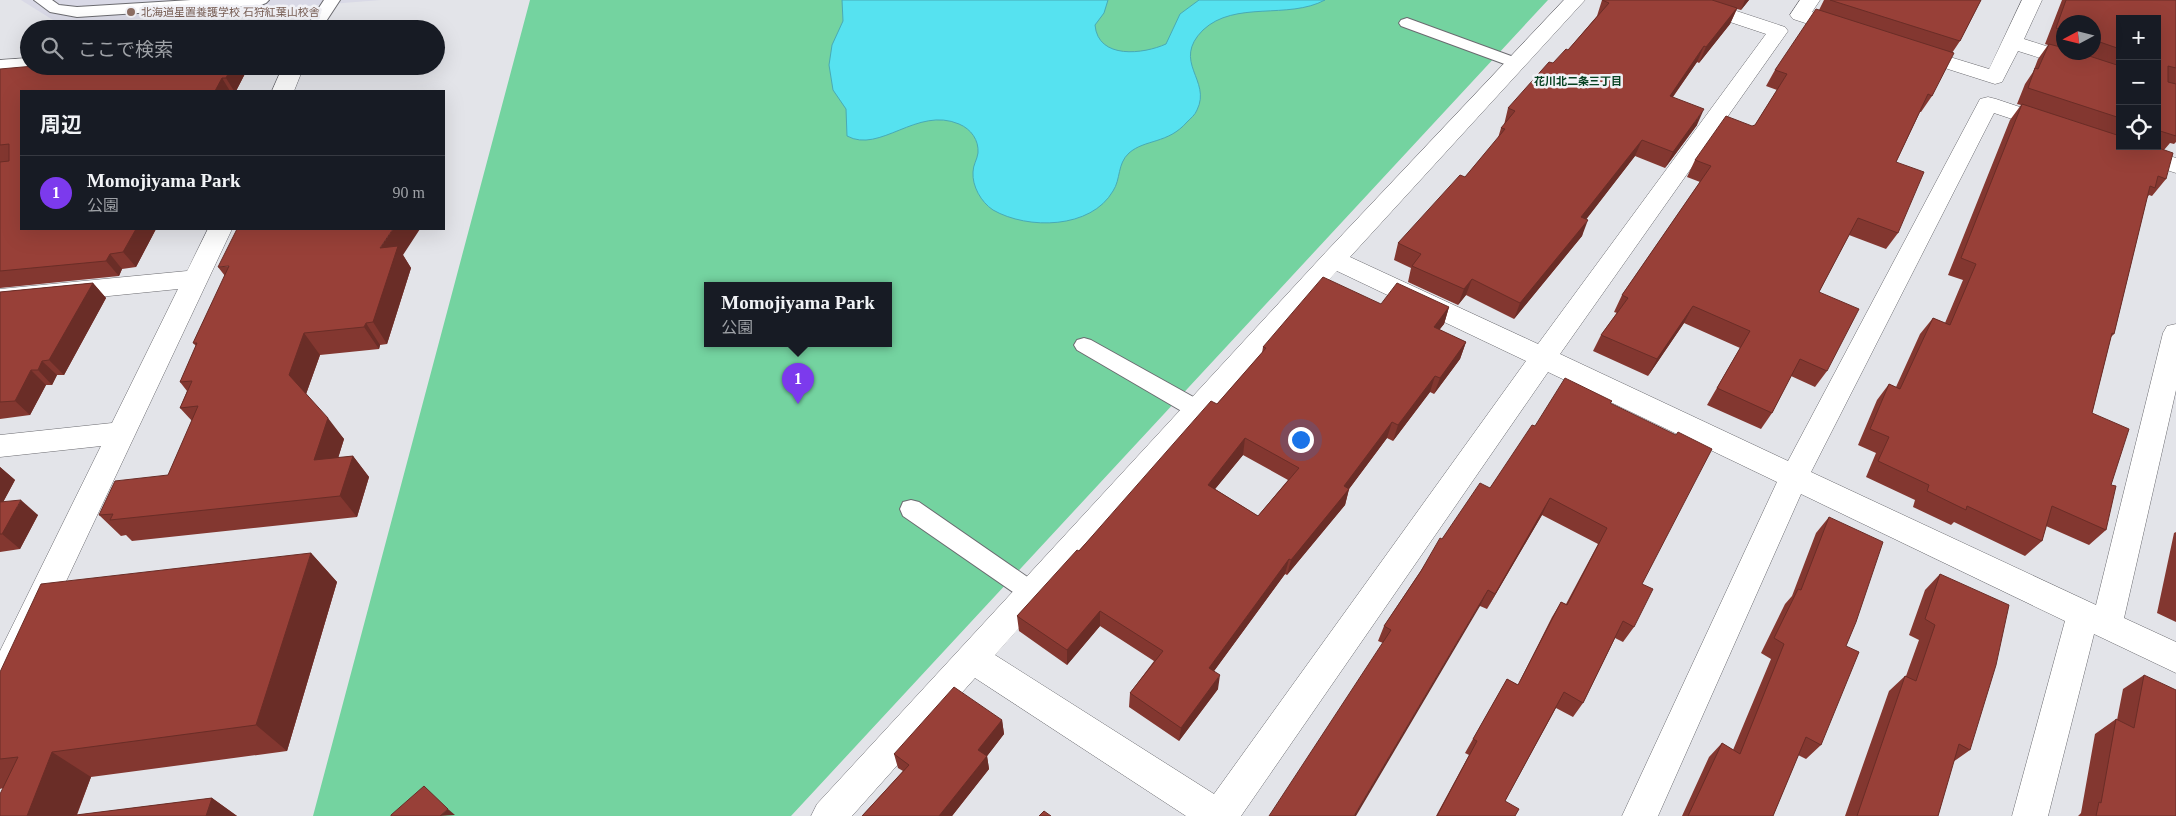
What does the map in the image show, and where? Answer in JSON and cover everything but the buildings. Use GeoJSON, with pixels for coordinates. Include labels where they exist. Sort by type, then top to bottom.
{"type":"FeatureCollection","features":[{"type":"Feature","properties":{"kind":"street"},"geometry":{"type":"LineString","coordinates":[[829,816],[1334,259],[1575,0]]}},
{"type":"Feature","properties":{"kind":"street"},"geometry":{"type":"LineString","coordinates":[[972,658],[1218,816],[1778,31],[1683,0]]}},
{"type":"Feature","properties":{"kind":"street"},"geometry":{"type":"LineString","coordinates":[[1810,0],[1800,15],[1865,36]]}},
{"type":"Feature","properties":{"kind":"street"},"geometry":{"type":"LineString","coordinates":[[1893,45],[1995,78],[2032,0]]}},
{"type":"Feature","properties":{"kind":"street"},"geometry":{"type":"LineString","coordinates":[[2012,42],[2116,75]]}},
{"type":"Feature","properties":{"kind":"street"},"geometry":{"type":"LineString","coordinates":[[0,66],[20,65]]}},
{"type":"Feature","properties":{"kind":"street"},"geometry":{"type":"LineString","coordinates":[[284,90],[290,75]]}},
{"type":"Feature","properties":{"kind":"street"},"geometry":{"type":"LineString","coordinates":[[1640,816],[1794,477],[1988,104],[2073,132]]}},
{"type":"Feature","properties":{"kind":"street"},"geometry":{"type":"LineString","coordinates":[[2110,144],[2176,166]]}},
{"type":"Feature","properties":{"kind":"street"},"geometry":{"type":"LineString","coordinates":[[0,685],[12,635],[122,433],[220,230]]}},
{"type":"Feature","properties":{"kind":"street"},"geometry":{"type":"LineString","coordinates":[[1334,259],[2176,658]]}},
{"type":"Feature","properties":{"kind":"street"},"geometry":{"type":"LineString","coordinates":[[0,298],[196,279]]}},
{"type":"Feature","properties":{"kind":"street"},"geometry":{"type":"LineString","coordinates":[[2030,816],[2095,619],[2176,333]]}},
{"type":"Feature","properties":{"kind":"street"},"geometry":{"type":"LineString","coordinates":[[0,446],[122,433]]}},
{"type":"Feature","properties":{"kind":"lane"},"geometry":{"type":"LineString","coordinates":[[42,0],[55,9],[77,12],[260,0]]}},
{"type":"Feature","properties":{"kind":"lane"},"geometry":{"type":"LineString","coordinates":[[319,20],[332,0]]}},
{"type":"Feature","properties":{"kind":"lane"},"geometry":{"type":"LineString","coordinates":[[1407,23],[1516,63]]}},
{"type":"Feature","properties":{"kind":"lane"},"geometry":{"type":"LineString","coordinates":[[1084,345],[1198,410]]}},
{"type":"Feature","properties":{"kind":"lane"},"geometry":{"type":"LineString","coordinates":[[911,509],[1032,592]]}},
{"type":"Feature","properties":{"kind":"shaded area","name":"北海道星置養護学校 石狩紅葉山校舎"},"geometry":{"type":"Polygon","coordinates":[[[21,0],[381,0],[125,20],[53,20],[21,0]]]}},
{"type":"Feature","properties":{"kind":"green space"},"geometry":{"type":"Polygon","coordinates":[[[530,0],[1548,0],[791,816],[313,816],[530,0]]]}},
{"type":"Feature","properties":{"kind":"water"},"geometry":{"type":"Polygon","coordinates":[[[842,0],[1108,0],[1104,13],[1095,25],[1098,36],[1104,44],[1113,49],[1135,52],[1166,44],[1180,14],[1199,0],[1325,0],[1295,9],[1230,15],[1216,21],[1203,30],[1194,41],[1191,52],[1191,61],[1200,89],[1200,99],[1194,115],[1172,134],[1142,145],[1129,153],[1125,157],[1113,191],[1103,204],[1090,213],[1075,219],[1041,223],[1023,221],[1007,216],[993,210],[985,203],[978,193],[973,177],[978,153],[976,139],[971,132],[959,124],[943,120],[928,121],[873,139],[860,140],[847,136],[846,109],[833,90],[829,65],[832,45],[843,21],[842,0]]]}},
{"type":"Feature","properties":{"kind":"place","name":"北海道星置養護学校 石狩紅葉山校舎"},"geometry":{"type":"Point","coordinates":[131,12]}},
{"type":"Feature","properties":{"kind":"place","name":"Momojiyama Park"},"geometry":{"type":"Point","coordinates":[798,404]}},
{"type":"Feature","properties":{"kind":"district","name":"花川北二条三丁目"},"geometry":{"type":"Point","coordinates":[1578,81]}}]}
